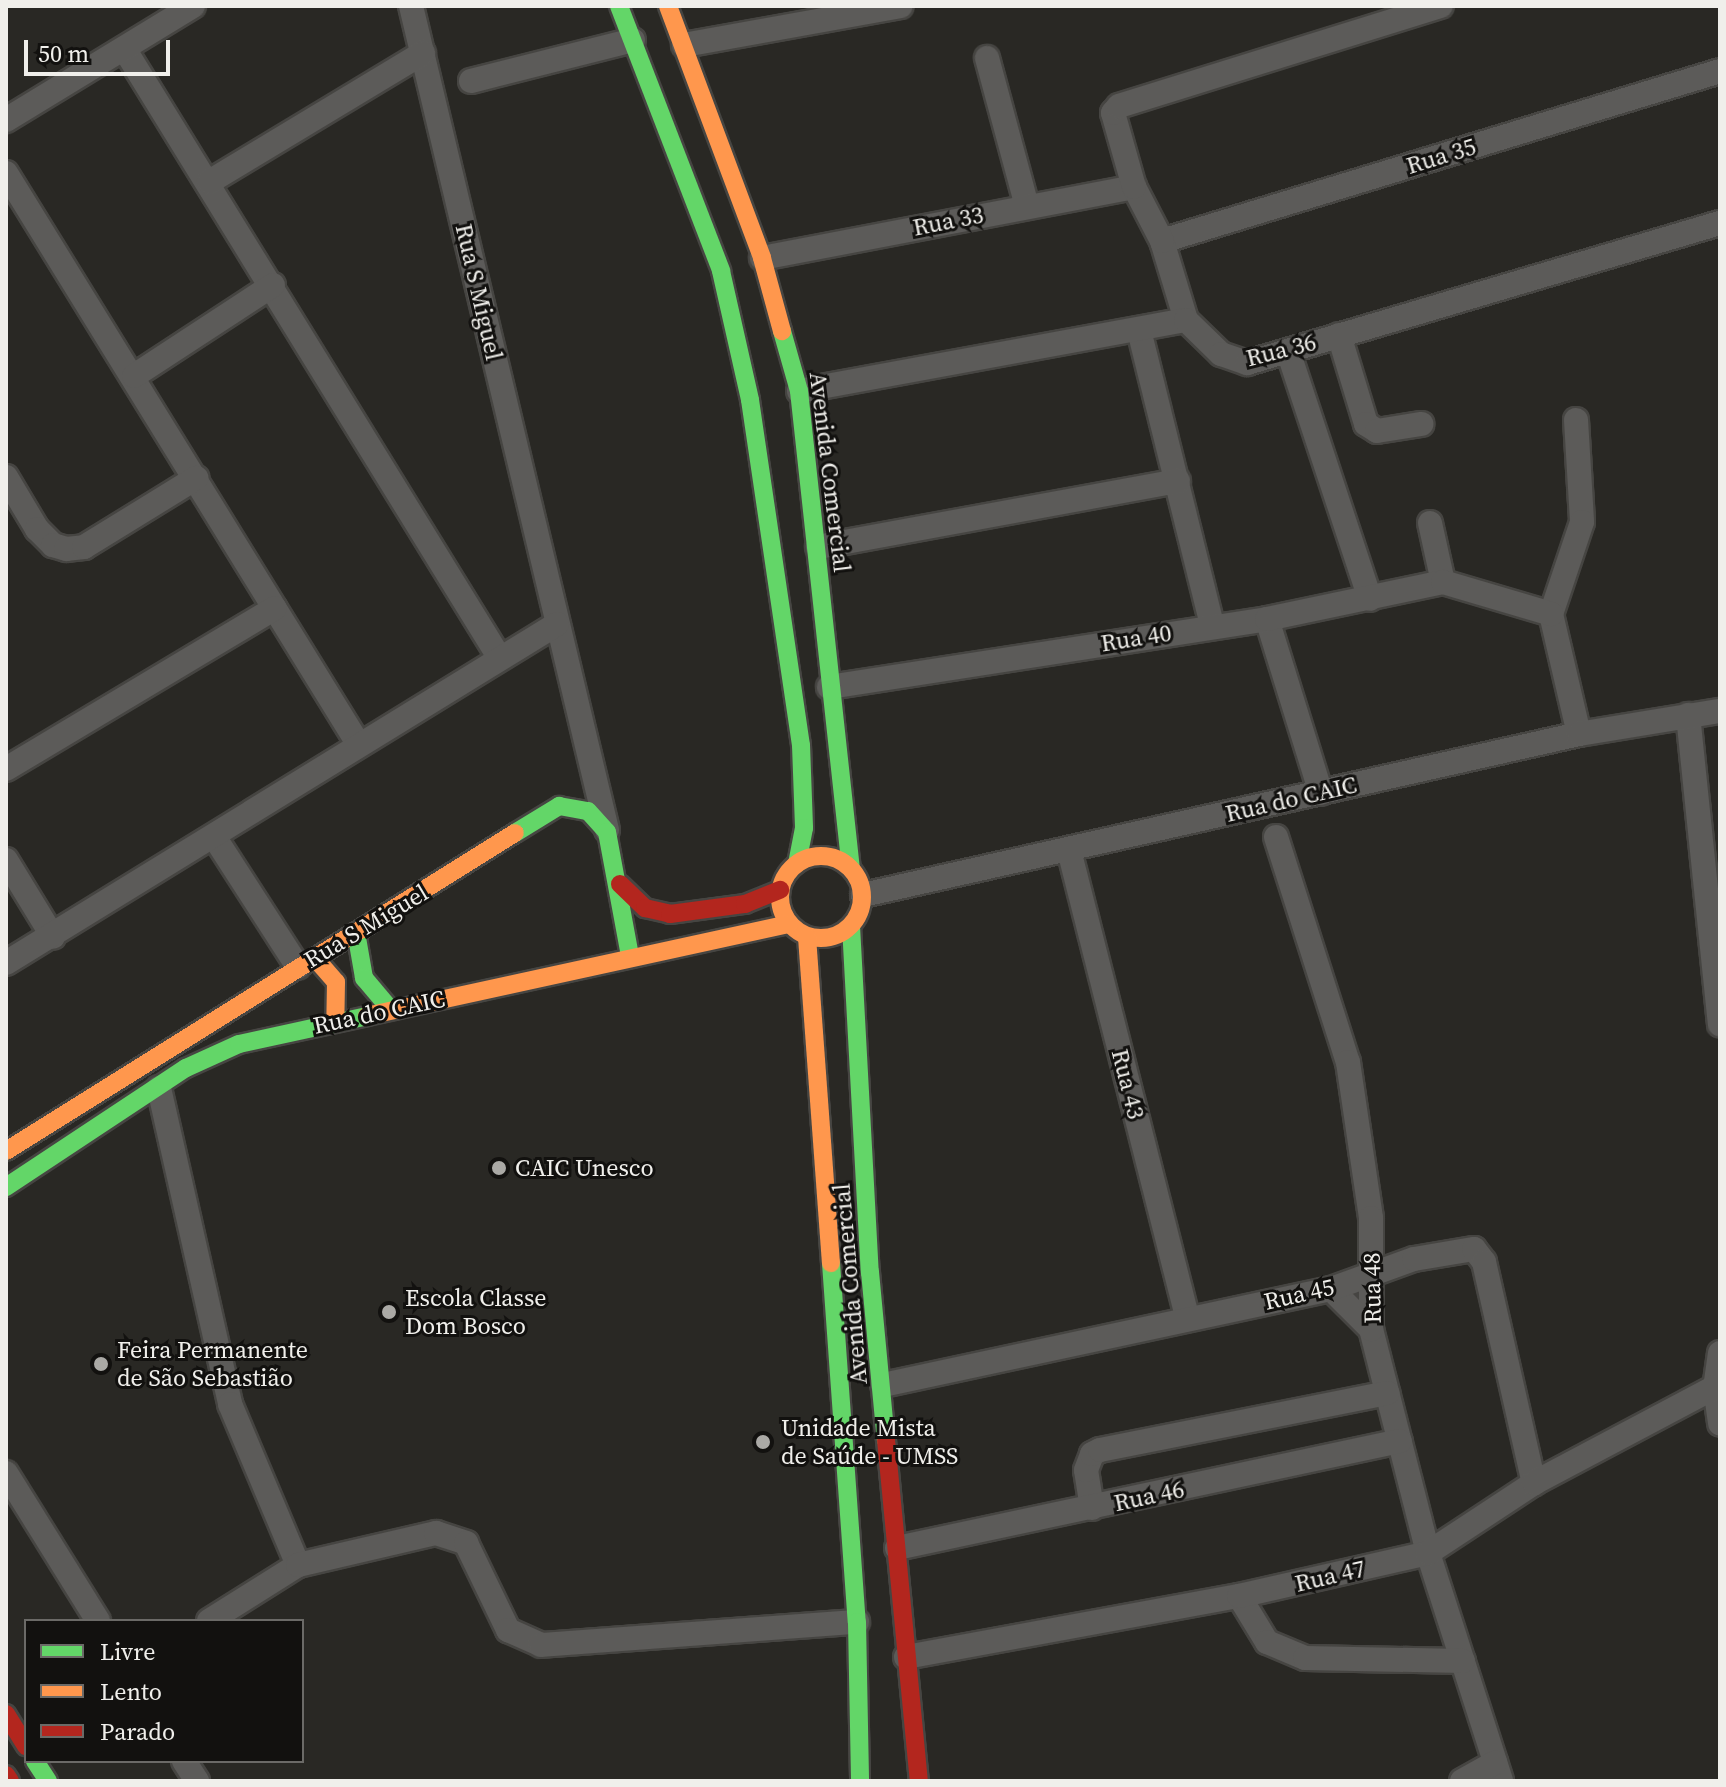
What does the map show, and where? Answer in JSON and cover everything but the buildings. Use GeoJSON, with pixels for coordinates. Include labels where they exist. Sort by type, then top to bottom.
{"type":"FeatureCollection","features":[{"type":"Feature","properties":{"kind":"street"},"geometry":{"type":"LineString","coordinates":[[6,120],[193,6]]}},
{"type":"Feature","properties":{"kind":"street","name":"Rua S Miguel"},"geometry":{"type":"LineString","coordinates":[[6,1151],[559,806],[582,787],[591,756],[411,6]]}},
{"type":"Feature","properties":{"kind":"street"},"geometry":{"type":"LineString","coordinates":[[619,6],[633,40],[681,121],[734,329],[774,539],[801,745],[804,828],[797,863],[780,890],[780,908],[789,924],[807,937],[823,939],[851,926],[863,895],[851,868],[825,856],[797,863]]}},
{"type":"Feature","properties":{"kind":"street","name":"Avenida Comercial"},"geometry":{"type":"LineString","coordinates":[[668,6],[762,258],[799,391],[851,868]]}},
{"type":"Feature","properties":{"kind":"street"},"geometry":{"type":"LineString","coordinates":[[684,45],[901,6]]}},
{"type":"Feature","properties":{"kind":"street"},"geometry":{"type":"LineString","coordinates":[[799,391],[1186,320],[1162,241],[1134,187],[1112,123],[1119,106],[1441,6]]}},
{"type":"Feature","properties":{"kind":"street"},"geometry":{"type":"LineString","coordinates":[[471,81],[633,40]]}},
{"type":"Feature","properties":{"kind":"street"},"geometry":{"type":"LineString","coordinates":[[125,50],[273,285],[499,657]]}},
{"type":"Feature","properties":{"kind":"street"},"geometry":{"type":"LineString","coordinates":[[209,182],[423,53]]}},
{"type":"Feature","properties":{"kind":"street"},"geometry":{"type":"LineString","coordinates":[[987,58],[1027,206]]}},
{"type":"Feature","properties":{"kind":"street","name":"Rua 35"},"geometry":{"type":"LineString","coordinates":[[1162,241],[1719,73]]}},
{"type":"Feature","properties":{"kind":"street"},"geometry":{"type":"LineString","coordinates":[[681,121],[706,105]]}},
{"type":"Feature","properties":{"kind":"street"},"geometry":{"type":"LineString","coordinates":[[6,173],[359,745]]}},
{"type":"Feature","properties":{"kind":"street","name":"Rua 33"},"geometry":{"type":"LineString","coordinates":[[762,258],[1134,187]]}},
{"type":"Feature","properties":{"kind":"street","name":"Rua 36"},"geometry":{"type":"LineString","coordinates":[[1186,320],[1233,362],[1247,363],[1720,223]]}},
{"type":"Feature","properties":{"kind":"street"},"geometry":{"type":"LineString","coordinates":[[134,376],[273,285]]}},
{"type":"Feature","properties":{"kind":"street"},"geometry":{"type":"LineString","coordinates":[[1139,330],[1212,626]]}},
{"type":"Feature","properties":{"kind":"street"},"geometry":{"type":"LineString","coordinates":[[1339,335],[1366,424],[1377,431],[1421,424]]}},
{"type":"Feature","properties":{"kind":"street"},"geometry":{"type":"LineString","coordinates":[[1288,351],[1370,599]]}},
{"type":"Feature","properties":{"kind":"street"},"geometry":{"type":"LineString","coordinates":[[1576,420],[1582,522],[1551,614],[1579,734]]}},
{"type":"Feature","properties":{"kind":"street"},"geometry":{"type":"LineString","coordinates":[[6,477],[37,529],[53,545],[66,549],[84,547],[196,478]]}},
{"type":"Feature","properties":{"kind":"street"},"geometry":{"type":"LineString","coordinates":[[818,547],[1178,481]]}},
{"type":"Feature","properties":{"kind":"street"},"geometry":{"type":"LineString","coordinates":[[1430,523],[1443,582]]}},
{"type":"Feature","properties":{"kind":"street","name":"Rua 40"},"geometry":{"type":"LineString","coordinates":[[829,687],[1267,619],[1443,582],[1551,614]]}},
{"type":"Feature","properties":{"kind":"street"},"geometry":{"type":"LineString","coordinates":[[6,769],[275,608]]}},
{"type":"Feature","properties":{"kind":"street"},"geometry":{"type":"LineString","coordinates":[[1267,619],[1321,793]]}},
{"type":"Feature","properties":{"kind":"street"},"geometry":{"type":"LineString","coordinates":[[6,963],[215,838],[499,657],[557,624]]}},
{"type":"Feature","properties":{"kind":"street"},"geometry":{"type":"LineString","coordinates":[[788,658],[797,637],[803,635],[813,635],[826,652]]}},
{"type":"Feature","properties":{"kind":"street","name":"Rua do CAIC"},"geometry":{"type":"LineString","coordinates":[[863,895],[1579,734],[1720,711]]}},
{"type":"Feature","properties":{"kind":"street"},"geometry":{"type":"LineString","coordinates":[[1688,715],[1720,1024]]}},
{"type":"Feature","properties":{"kind":"street"},"geometry":{"type":"LineString","coordinates":[[591,756],[620,884],[630,956]]}},
{"type":"Feature","properties":{"kind":"street"},"geometry":{"type":"LineString","coordinates":[[559,806],[588,811],[607,832]]}},
{"type":"Feature","properties":{"kind":"street","name":"Rua 48"},"geometry":{"type":"LineString","coordinates":[[1276,837],[1348,1062],[1371,1218],[1371,1329],[1428,1553],[1498,1772]]}},
{"type":"Feature","properties":{"kind":"street"},"geometry":{"type":"LineString","coordinates":[[215,838],[307,962],[336,982],[335,1021]]}},
{"type":"Feature","properties":{"kind":"street","name":"Rua 43"},"geometry":{"type":"LineString","coordinates":[[1069,850],[1187,1318]]}},
{"type":"Feature","properties":{"kind":"street"},"geometry":{"type":"LineString","coordinates":[[6,860],[53,937]]}},
{"type":"Feature","properties":{"kind":"street"},"geometry":{"type":"LineString","coordinates":[[620,884],[645,908],[670,914],[745,904],[780,890]]}},
{"type":"Feature","properties":{"kind":"street","name":"Rua do CAIC"},"geometry":{"type":"LineString","coordinates":[[6,1187],[209,1054],[271,1034],[789,924]]}},
{"type":"Feature","properties":{"kind":"street","name":"Avenida Comercial"},"geometry":{"type":"LineString","coordinates":[[851,926],[870,1272],[883,1385],[874,1458],[897,1548],[919,1781]]}},
{"type":"Feature","properties":{"kind":"street"},"geometry":{"type":"LineString","coordinates":[[356,932],[364,978],[391,1010]]}},
{"type":"Feature","properties":{"kind":"street","name":"Avenida Comercial"},"geometry":{"type":"LineString","coordinates":[[807,937],[840,1431],[857,1622],[864,1780]]}},
{"type":"Feature","properties":{"kind":"street"},"geometry":{"type":"LineString","coordinates":[[262,992],[262,1017],[271,1034]]}},
{"type":"Feature","properties":{"kind":"street"},"geometry":{"type":"LineString","coordinates":[[159,1088],[230,1404],[298,1565]]}},
{"type":"Feature","properties":{"kind":"street","name":"Rua 45"},"geometry":{"type":"LineString","coordinates":[[883,1385],[1331,1289],[1462,1248],[1480,1252],[1534,1483]]}},
{"type":"Feature","properties":{"kind":"street"},"geometry":{"type":"LineString","coordinates":[[829,1257],[856,1256],[870,1272]]}},
{"type":"Feature","properties":{"kind":"street"},"geometry":{"type":"LineString","coordinates":[[1331,1289],[1371,1329]]}},
{"type":"Feature","properties":{"kind":"street"},"geometry":{"type":"LineString","coordinates":[[1720,1353],[1715,1387],[1720,1424]]}},
{"type":"Feature","properties":{"kind":"street","name":"Rua 47"},"geometry":{"type":"LineString","coordinates":[[906,1657],[1239,1596],[1428,1553],[1534,1483],[1715,1387]]}},
{"type":"Feature","properties":{"kind":"street"},"geometry":{"type":"LineString","coordinates":[[1092,1508],[1086,1470],[1092,1454],[1100,1450],[1387,1393]]}},
{"type":"Feature","properties":{"kind":"street"},"geometry":{"type":"LineString","coordinates":[[840,1431],[874,1458]]}},
{"type":"Feature","properties":{"kind":"street","name":"Rua 46"},"geometry":{"type":"LineString","coordinates":[[897,1548],[1400,1441]]}},
{"type":"Feature","properties":{"kind":"street"},"geometry":{"type":"LineString","coordinates":[[6,1473],[97,1619]]}},
{"type":"Feature","properties":{"kind":"street"},"geometry":{"type":"LineString","coordinates":[[212,1619],[298,1565],[436,1533],[452,1535],[476,1557],[493,1609],[508,1630],[541,1645],[857,1622]]}},
{"type":"Feature","properties":{"kind":"street"},"geometry":{"type":"LineString","coordinates":[[1239,1596],[1267,1642],[1305,1658],[1463,1661]]}},
{"type":"Feature","properties":{"kind":"street"},"geometry":{"type":"LineString","coordinates":[[6,1714],[24,1738]]}},
{"type":"Feature","properties":{"kind":"street"},"geometry":{"type":"LineString","coordinates":[[36,1763],[48,1781]]}},
{"type":"Feature","properties":{"kind":"street"},"geometry":{"type":"LineString","coordinates":[[185,1763],[197,1781]]}},
{"type":"Feature","properties":{"kind":"street"},"geometry":{"type":"LineString","coordinates":[[1462,1781],[1498,1772]]}},
{"type":"Feature","properties":{"kind":"street"},"geometry":{"type":"LineString","coordinates":[[6,1775],[10,1781]]}},
{"type":"Feature","properties":{"kind":"traffic: fast"},"geometry":{"type":"LineString","coordinates":[[619,6],[721,271],[750,400],[801,745],[804,828],[797,863]]}},
{"type":"Feature","properties":{"kind":"traffic: fast"},"geometry":{"type":"LineString","coordinates":[[782,331],[799,391],[851,868]]}},
{"type":"Feature","properties":{"kind":"traffic: fast"},"geometry":{"type":"LineString","coordinates":[[515,833],[559,806],[588,811],[607,832],[630,956]]}},
{"type":"Feature","properties":{"kind":"traffic: fast"},"geometry":{"type":"LineString","coordinates":[[851,926],[870,1272],[886,1440]]}},
{"type":"Feature","properties":{"kind":"traffic: fast"},"geometry":{"type":"LineString","coordinates":[[356,932],[364,978],[391,1010]]}},
{"type":"Feature","properties":{"kind":"traffic: fast"},"geometry":{"type":"LineString","coordinates":[[6,1187],[186,1068],[239,1044],[367,1016]]}},
{"type":"Feature","properties":{"kind":"traffic: fast"},"geometry":{"type":"LineString","coordinates":[[831,1263],[857,1622],[860,1781]]}},
{"type":"Feature","properties":{"kind":"traffic: fast"},"geometry":{"type":"LineString","coordinates":[[36,1763],[48,1781]]}},
{"type":"Feature","properties":{"kind":"traffic: slow"},"geometry":{"type":"LineString","coordinates":[[668,6],[762,258],[782,331]]}},
{"type":"Feature","properties":{"kind":"traffic: slow"},"geometry":{"type":"LineString","coordinates":[[6,1151],[515,833]]}},
{"type":"Feature","properties":{"kind":"traffic: slow"},"geometry":{"type":"LineString","coordinates":[[813,856],[829,856],[844,863],[855,874],[862,897],[859,913],[850,926],[829,938],[813,938],[798,931],[787,920],[780,905],[780,889],[787,874],[798,863],[813,856]]}},
{"type":"Feature","properties":{"kind":"traffic: slow"},"geometry":{"type":"LineString","coordinates":[[367,1016],[789,924]]}},
{"type":"Feature","properties":{"kind":"traffic: slow"},"geometry":{"type":"LineString","coordinates":[[807,937],[831,1263]]}},
{"type":"Feature","properties":{"kind":"traffic: slow"},"geometry":{"type":"LineString","coordinates":[[315,958],[336,982],[335,1021]]}},
{"type":"Feature","properties":{"kind":"traffic: jam"},"geometry":{"type":"LineString","coordinates":[[620,884],[645,908],[670,914],[745,904],[780,890]]}},
{"type":"Feature","properties":{"kind":"traffic: jam"},"geometry":{"type":"LineString","coordinates":[[886,1440],[919,1781]]}},
{"type":"Feature","properties":{"kind":"traffic: jam"},"geometry":{"type":"LineString","coordinates":[[6,1714],[24,1743]]}},
{"type":"Feature","properties":{"kind":"traffic: jam"},"geometry":{"type":"LineString","coordinates":[[6,1775],[10,1781]]}},
{"type":"Feature","properties":{"kind":"place","name":"CAIC Unesco"},"geometry":{"type":"Point","coordinates":[499,1168]}},
{"type":"Feature","properties":{"kind":"place","name":"Escola Classe Dom Bosco"},"geometry":{"type":"Point","coordinates":[389,1312]}},
{"type":"Feature","properties":{"kind":"place","name":"Feira Permanente de São Sebastião"},"geometry":{"type":"Point","coordinates":[101,1364]}},
{"type":"Feature","properties":{"kind":"place","name":"Unidade Mista de Saúde - UMSS"},"geometry":{"type":"Point","coordinates":[763,1442]}}]}
